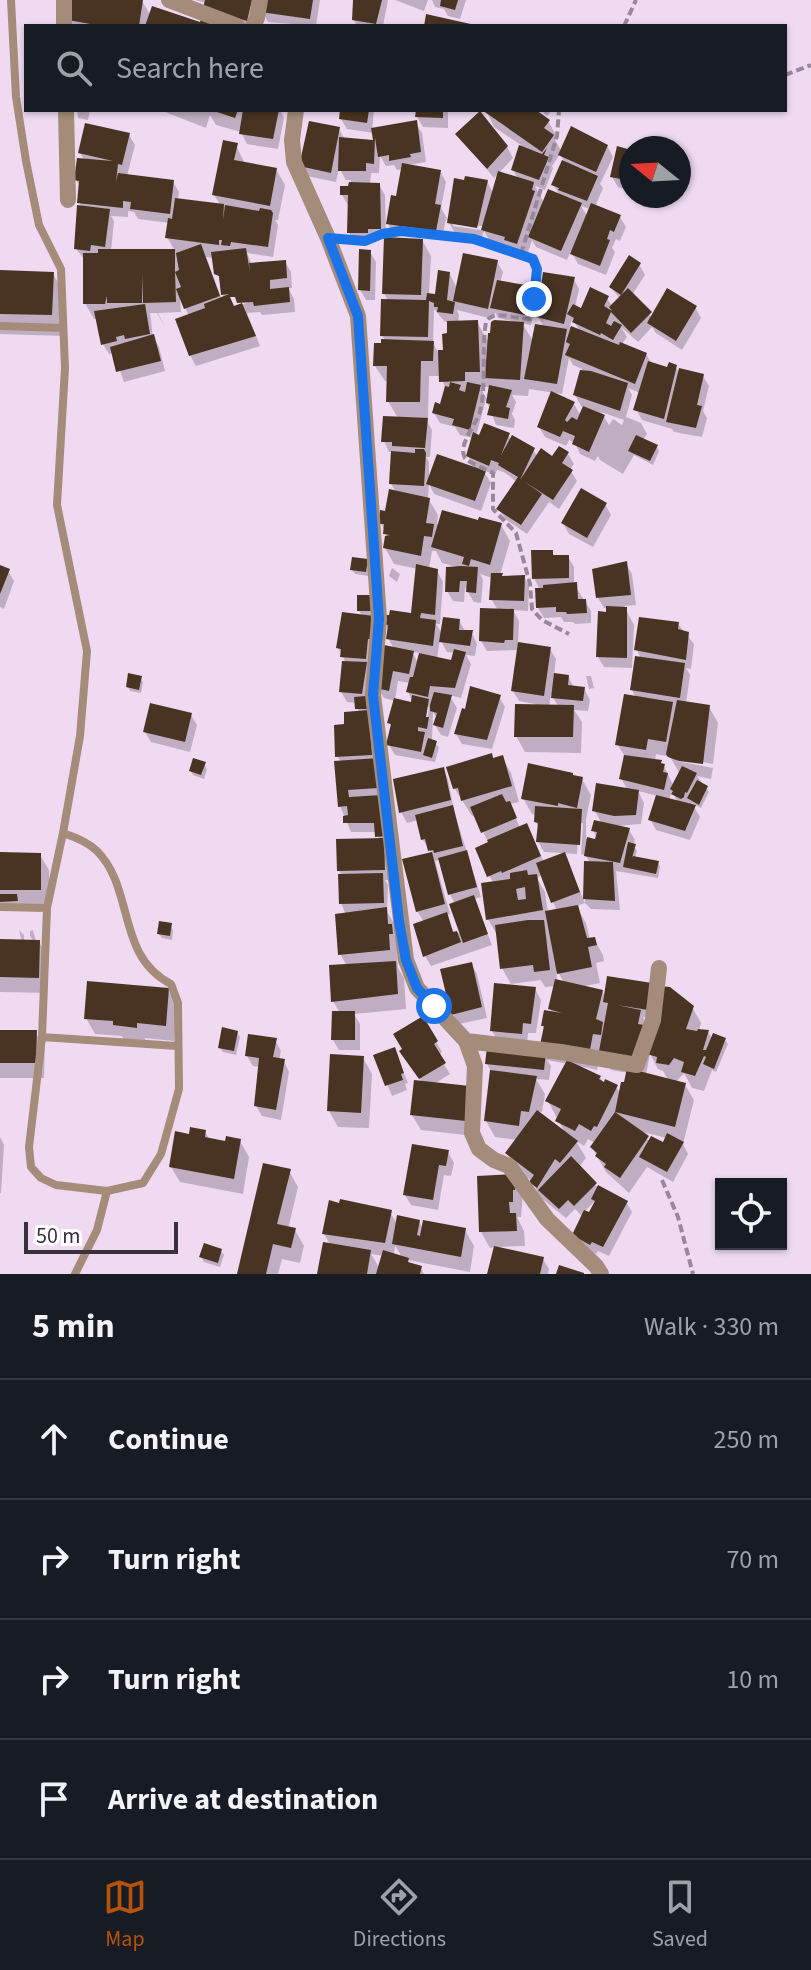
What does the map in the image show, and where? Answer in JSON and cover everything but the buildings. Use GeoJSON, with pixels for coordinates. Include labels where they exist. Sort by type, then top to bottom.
{"type":"FeatureCollection","features":[{"type":"Feature","properties":{"kind":"street"},"geometry":{"type":"LineString","coordinates":[[64,0],[64,24]]}},
{"type":"Feature","properties":{"kind":"street"},"geometry":{"type":"LineString","coordinates":[[169,0],[232,24]]}},
{"type":"Feature","properties":{"kind":"street"},"geometry":{"type":"LineString","coordinates":[[254,24],[260,0]]}},
{"type":"Feature","properties":{"kind":"street"},"geometry":{"type":"LineString","coordinates":[[66,112],[68,200]]}},
{"type":"Feature","properties":{"kind":"street"},"geometry":{"type":"LineString","coordinates":[[296,112],[292,140],[294,162],[358,316],[379,619],[373,695],[406,960],[417,988],[466,1041],[475,1066],[472,1133],[479,1149],[509,1166],[547,1219],[601,1274]]}},
{"type":"Feature","properties":{"kind":"street"},"geometry":{"type":"LineString","coordinates":[[466,1041],[637,1065],[653,1020],[659,968]]}},
{"type":"Feature","properties":{"kind":"lane"},"geometry":{"type":"LineString","coordinates":[[11,0],[16,97],[26,161],[39,225],[61,269],[65,368],[57,505],[87,651],[80,736],[47,908],[42,1037],[29,1147],[31,1167],[41,1178],[56,1185],[107,1191],[143,1183],[161,1154],[179,1089],[181,1070],[177,1046],[176,994],[171,984],[158,978],[135,949],[113,874],[96,850],[63,833]]}},
{"type":"Feature","properties":{"kind":"lane"},"geometry":{"type":"LineString","coordinates":[[0,326],[63,328]]}},
{"type":"Feature","properties":{"kind":"lane"},"geometry":{"type":"LineString","coordinates":[[0,907],[47,908]]}},
{"type":"Feature","properties":{"kind":"lane"},"geometry":{"type":"LineString","coordinates":[[42,1037],[177,1046]]}},
{"type":"Feature","properties":{"kind":"lane"},"geometry":{"type":"LineString","coordinates":[[75,1274],[97,1230],[107,1191]]}},
{"type":"Feature","properties":{"kind":"path"},"geometry":{"type":"LineString","coordinates":[[625,24],[636,0]]}},
{"type":"Feature","properties":{"kind":"path"},"geometry":{"type":"LineString","coordinates":[[787,74],[811,65]]}},
{"type":"Feature","properties":{"kind":"path"},"geometry":{"type":"LineString","coordinates":[[521,254],[557,136],[559,112]]}},
{"type":"Feature","properties":{"kind":"path"},"geometry":{"type":"LineString","coordinates":[[328,238],[365,241],[401,231],[474,239],[533,259],[537,283],[531,316],[527,320],[494,314],[486,322],[483,400],[463,453],[466,460],[493,473],[493,509],[516,533],[530,584],[532,609],[542,620],[569,634]]}},
{"type":"Feature","properties":{"kind":"path"},"geometry":{"type":"LineString","coordinates":[[662,1180],[678,1217],[693,1274]]}},
{"type":"Feature","properties":{"kind":"route"},"geometry":{"type":"LineString","coordinates":[[434,1006],[417,988],[406,960],[399,921],[373,695],[379,619],[358,316],[328,238],[365,241],[401,231],[474,239],[533,259],[537,269],[534,299]]}}]}
